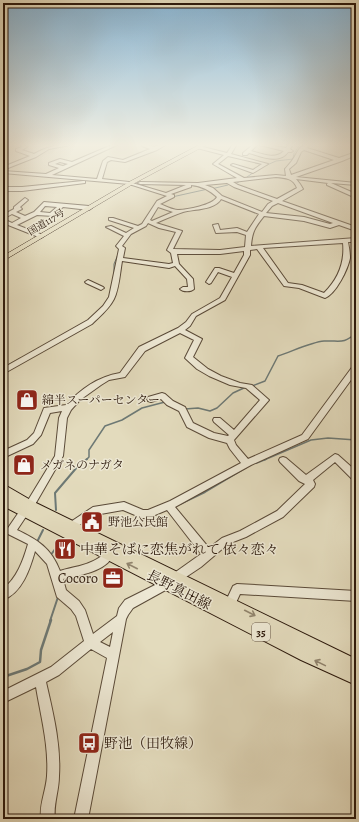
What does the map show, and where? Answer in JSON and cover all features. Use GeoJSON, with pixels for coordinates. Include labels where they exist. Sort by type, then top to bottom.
{"type":"FeatureCollection","features":[{"type":"Feature","properties":{"kind":"highway","name":"国道117号"},"geometry":{"type":"LineString","coordinates":[[3,259],[131,183]]}},
{"type":"Feature","properties":{"kind":"main road","name":"長野真田線"},"geometry":{"type":"LineString","coordinates":[[3,489],[27,508],[109,554],[172,581],[230,603],[315,647],[356,666]]}},
{"type":"Feature","properties":{"kind":"main road","name":"長野真田線"},"geometry":{"type":"LineString","coordinates":[[3,500],[72,526],[306,656],[356,678]]}},
{"type":"Feature","properties":{"kind":"street"},"geometry":{"type":"LineString","coordinates":[[36,187],[40,182]]}},
{"type":"Feature","properties":{"kind":"street"},"geometry":{"type":"LineString","coordinates":[[3,189],[85,182]]}},
{"type":"Feature","properties":{"kind":"street"},"geometry":{"type":"LineString","coordinates":[[124,182],[195,184],[209,182]]}},
{"type":"Feature","properties":{"kind":"street"},"geometry":{"type":"LineString","coordinates":[[231,182],[236,186],[356,230]]}},
{"type":"Feature","properties":{"kind":"street"},"geometry":{"type":"LineString","coordinates":[[114,655],[90,643],[81,614],[75,605],[61,593],[57,576],[51,561],[33,542],[10,531],[27,508],[59,456],[63,418],[68,408],[77,398],[98,383],[107,378],[122,375],[142,349],[180,330],[188,324],[194,315],[223,299],[247,255],[249,234],[270,206],[300,189],[296,182]]}},
{"type":"Feature","properties":{"kind":"street"},"geometry":{"type":"LineString","coordinates":[[326,182],[356,196]]}},
{"type":"Feature","properties":{"kind":"street"},"geometry":{"type":"LineString","coordinates":[[331,182],[356,184]]}},
{"type":"Feature","properties":{"kind":"street"},"geometry":{"type":"LineString","coordinates":[[131,183],[152,191],[172,196],[161,201],[157,205],[150,214],[150,222]]}},
{"type":"Feature","properties":{"kind":"street"},"geometry":{"type":"LineString","coordinates":[[167,194],[195,184],[209,189],[220,197],[263,214],[304,219],[330,226],[338,223]]}},
{"type":"Feature","properties":{"kind":"street"},"geometry":{"type":"LineString","coordinates":[[3,370],[90,322],[110,302],[122,248],[119,246],[126,235],[150,222],[177,212],[211,205],[218,201],[220,197]]}},
{"type":"Feature","properties":{"kind":"street"},"geometry":{"type":"LineString","coordinates":[[3,217],[19,209],[16,208],[25,200]]}},
{"type":"Feature","properties":{"kind":"street"},"geometry":{"type":"LineString","coordinates":[[12,225],[36,213],[44,204],[89,208]]}},
{"type":"Feature","properties":{"kind":"street"},"geometry":{"type":"LineString","coordinates":[[157,205],[177,212]]}},
{"type":"Feature","properties":{"kind":"street"},"geometry":{"type":"LineString","coordinates":[[36,213],[51,215],[61,206]]}},
{"type":"Feature","properties":{"kind":"street"},"geometry":{"type":"LineString","coordinates":[[12,212],[25,218]]}},
{"type":"Feature","properties":{"kind":"street"},"geometry":{"type":"LineString","coordinates":[[111,218],[138,228]]}},
{"type":"Feature","properties":{"kind":"street"},"geometry":{"type":"LineString","coordinates":[[3,221],[41,236]]}},
{"type":"Feature","properties":{"kind":"street"},"geometry":{"type":"LineString","coordinates":[[150,222],[161,227],[180,231],[170,250],[174,252],[176,264],[190,279],[190,289],[183,288]]}},
{"type":"Feature","properties":{"kind":"street"},"geometry":{"type":"LineString","coordinates":[[216,225],[218,232],[237,230],[249,234]]}},
{"type":"Feature","properties":{"kind":"street"},"geometry":{"type":"LineString","coordinates":[[109,227],[126,235]]}},
{"type":"Feature","properties":{"kind":"street"},"geometry":{"type":"LineString","coordinates":[[174,252],[220,252],[248,248],[356,240]]}},
{"type":"Feature","properties":{"kind":"street"},"geometry":{"type":"LineString","coordinates":[[260,247],[286,285],[300,286],[325,296],[343,271],[347,258],[345,242]]}},
{"type":"Feature","properties":{"kind":"street"},"geometry":{"type":"LineString","coordinates":[[119,259],[169,266],[176,264]]}},
{"type":"Feature","properties":{"kind":"street"},"geometry":{"type":"LineString","coordinates":[[210,282],[217,269],[236,276]]}},
{"type":"Feature","properties":{"kind":"street"},"geometry":{"type":"LineString","coordinates":[[88,282],[101,288]]}},
{"type":"Feature","properties":{"kind":"street"},"geometry":{"type":"LineString","coordinates":[[180,330],[198,339],[189,358],[192,361],[207,372],[239,385],[248,386],[264,400],[249,415],[245,425],[232,438]]}},
{"type":"Feature","properties":{"kind":"street"},"geometry":{"type":"LineString","coordinates":[[72,526],[93,511],[124,506],[142,514],[148,514],[169,506],[247,464],[305,437],[356,368]]}},
{"type":"Feature","properties":{"kind":"street"},"geometry":{"type":"LineString","coordinates":[[151,399],[162,396],[170,403],[182,409],[190,425],[212,436],[232,438]]}},
{"type":"Feature","properties":{"kind":"street"},"geometry":{"type":"LineString","coordinates":[[3,455],[30,442],[37,435],[47,410],[68,408]]}},
{"type":"Feature","properties":{"kind":"street"},"geometry":{"type":"LineString","coordinates":[[217,420],[232,438],[233,447],[247,464]]}},
{"type":"Feature","properties":{"kind":"street"},"geometry":{"type":"LineString","coordinates":[[307,479],[335,456],[356,477]]}},
{"type":"Feature","properties":{"kind":"street"},"geometry":{"type":"LineString","coordinates":[[81,819],[94,746],[123,612],[129,604],[172,581],[225,541],[243,534],[280,514],[311,484],[307,479],[302,478],[283,460]]}},
{"type":"Feature","properties":{"kind":"street"},"geometry":{"type":"LineString","coordinates":[[169,506],[208,555]]}},
{"type":"Feature","properties":{"kind":"street"},"geometry":{"type":"LineString","coordinates":[[3,595],[11,590],[24,570],[33,542]]}},
{"type":"Feature","properties":{"kind":"street"},"geometry":{"type":"LineString","coordinates":[[57,576],[100,564],[106,560],[109,554]]}},
{"type":"Feature","properties":{"kind":"street"},"geometry":{"type":"LineString","coordinates":[[230,603],[237,589],[356,596]]}},
{"type":"Feature","properties":{"kind":"street"},"geometry":{"type":"LineString","coordinates":[[3,697],[21,687],[40,680],[55,671],[121,619]]}},
{"type":"Feature","properties":{"kind":"street"},"geometry":{"type":"LineString","coordinates":[[40,680],[53,746],[52,777],[47,812],[48,819]]}},
{"type":"Feature","properties":{"kind":"waterway"},"geometry":{"type":"LineString","coordinates":[[211,189],[228,185]]}},
{"type":"Feature","properties":{"kind":"waterway"},"geometry":{"type":"LineString","coordinates":[[172,197],[208,189]]}},
{"type":"Feature","properties":{"kind":"waterway"},"geometry":{"type":"LineString","coordinates":[[114,273],[114,264],[119,252]]}},
{"type":"Feature","properties":{"kind":"waterway"},"geometry":{"type":"LineString","coordinates":[[252,386],[265,381],[278,356],[319,342],[344,341],[356,333]]}},
{"type":"Feature","properties":{"kind":"waterway"},"geometry":{"type":"LineString","coordinates":[[3,368],[21,358]]}},
{"type":"Feature","properties":{"kind":"waterway"},"geometry":{"type":"LineString","coordinates":[[185,409],[198,408],[210,411],[217,408],[233,393],[246,387]]}},
{"type":"Feature","properties":{"kind":"waterway"},"geometry":{"type":"LineString","coordinates":[[87,459],[89,457],[89,450],[105,426],[122,420],[142,408],[165,402]]}},
{"type":"Feature","properties":{"kind":"waterway"},"geometry":{"type":"LineString","coordinates":[[264,460],[311,440],[328,438],[356,440]]}},
{"type":"Feature","properties":{"kind":"waterway"},"geometry":{"type":"LineString","coordinates":[[56,510],[55,493],[78,466],[87,459]]}},
{"type":"Feature","properties":{"kind":"waterway"},"geometry":{"type":"LineString","coordinates":[[256,463],[266,459]]}},
{"type":"Feature","properties":{"kind":"waterway"},"geometry":{"type":"LineString","coordinates":[[180,504],[205,492],[247,467]]}},
{"type":"Feature","properties":{"kind":"waterway"},"geometry":{"type":"LineString","coordinates":[[37,542],[43,530]]}},
{"type":"Feature","properties":{"kind":"waterway"},"geometry":{"type":"LineString","coordinates":[[50,556],[61,541]]}},
{"type":"Feature","properties":{"kind":"waterway"},"geometry":{"type":"LineString","coordinates":[[50,621],[58,597]]}},
{"type":"Feature","properties":{"kind":"waterway"},"geometry":{"type":"LineString","coordinates":[[3,677],[27,669],[40,662],[41,650],[51,620]]}},
{"type":"Feature","properties":{"kind":"place","name":"綿半スーパーセンター"},"geometry":{"type":"Point","coordinates":[27,400]}},
{"type":"Feature","properties":{"kind":"place","name":"メガネのナガタ"},"geometry":{"type":"Point","coordinates":[24,465]}},
{"type":"Feature","properties":{"kind":"place","name":"野池公民館"},"geometry":{"type":"Point","coordinates":[92,522]}},
{"type":"Feature","properties":{"kind":"place","name":"中華そばに恋焦がれて 依々恋々"},"geometry":{"type":"Point","coordinates":[65,549]}},
{"type":"Feature","properties":{"kind":"place","name":"Cocoro"},"geometry":{"type":"Point","coordinates":[113,578]}},
{"type":"Feature","properties":{"kind":"place","name":"野池（田牧線）"},"geometry":{"type":"Point","coordinates":[89,743]}}]}
